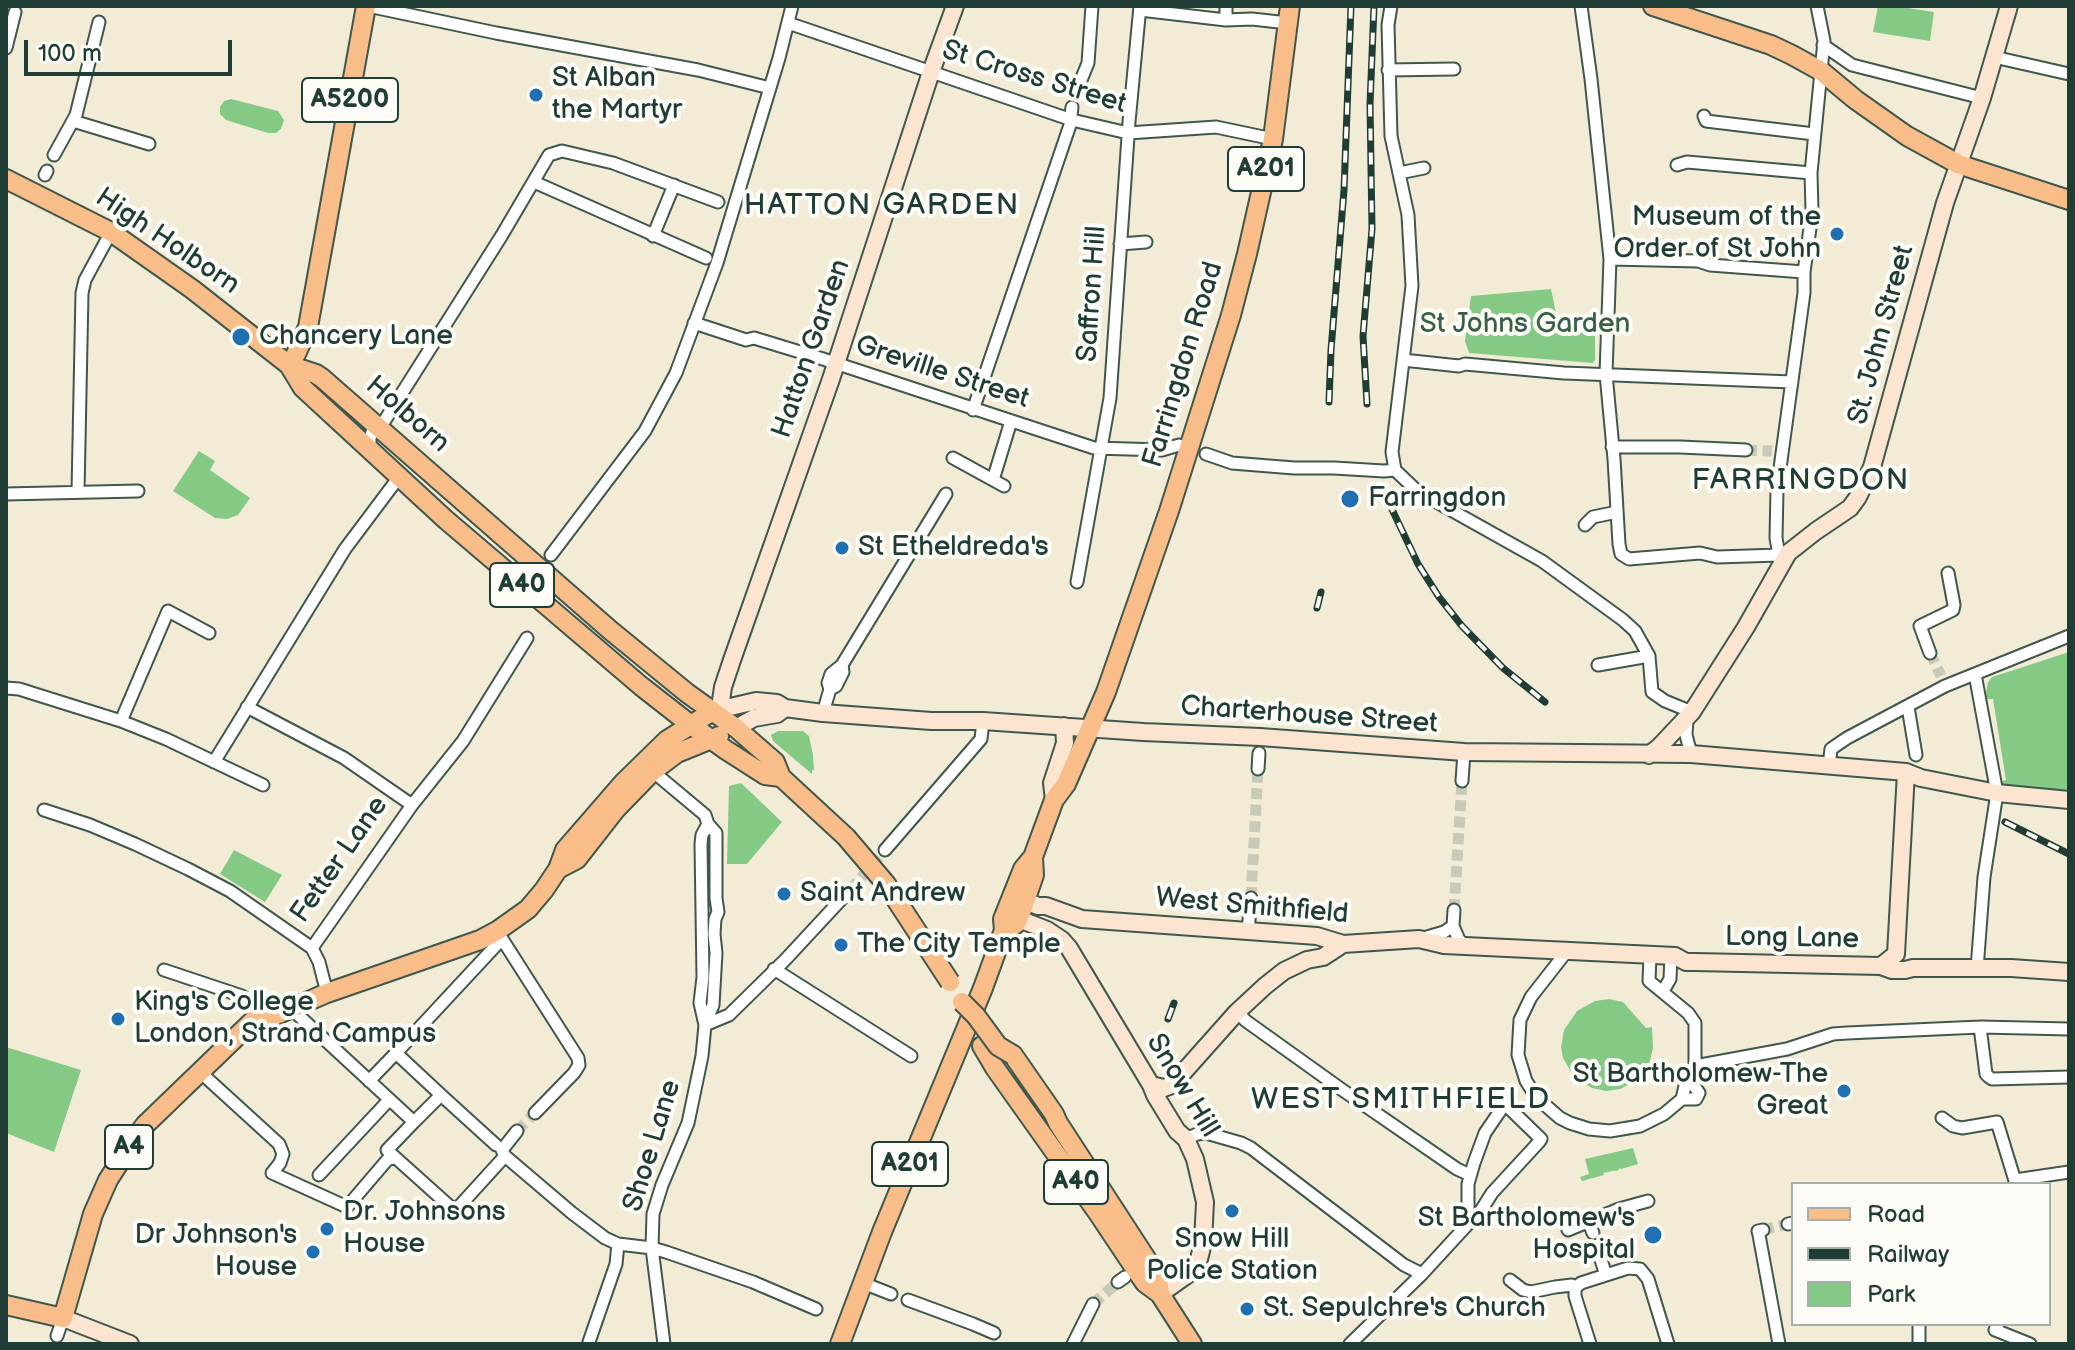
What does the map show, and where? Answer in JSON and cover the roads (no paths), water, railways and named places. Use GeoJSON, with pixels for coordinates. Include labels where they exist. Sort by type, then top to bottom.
{"type":"FeatureCollection","features":[{"type":"Feature","properties":{"kind":"main road","name":"A5200"},"geometry":{"type":"LineString","coordinates":[[289,365],[306,335],[367,6]]}},
{"type":"Feature","properties":{"kind":"main road"},"geometry":{"type":"LineString","coordinates":[[1653,6],[1771,45],[1821,71],[1907,136],[1958,164],[2069,200]]}},
{"type":"Feature","properties":{"kind":"main road","name":"Farringdon Road"},"geometry":{"type":"LineString","coordinates":[[1089,729],[1109,685],[1169,511],[1247,254],[1273,139],[1289,14]]}},
{"type":"Feature","properties":{"kind":"main road","name":"High Holborn"},"geometry":{"type":"LineString","coordinates":[[6,179],[111,232],[192,289],[289,365]]}},
{"type":"Feature","properties":{"kind":"main road","name":"Holborn"},"geometry":{"type":"LineString","coordinates":[[289,365],[316,374],[610,630],[680,687],[717,710]]}},
{"type":"Feature","properties":{"kind":"main road","name":"Holborn"},"geometry":{"type":"LineString","coordinates":[[289,365],[303,388],[445,519],[688,724]]}},
{"type":"Feature","properties":{"kind":"main road","name":"A4"},"geometry":{"type":"LineString","coordinates":[[648,767],[667,740],[688,724],[717,710]]}},
{"type":"Feature","properties":{"kind":"main road","name":"A40"},"geometry":{"type":"LineString","coordinates":[[717,710],[775,762],[781,777],[846,837],[886,884],[962,1002],[974,1033],[1003,1057],[1054,1114],[1158,1277],[1160,1294]]}},
{"type":"Feature","properties":{"kind":"main road","name":"A40"},"geometry":{"type":"LineString","coordinates":[[688,724],[765,775],[781,777]]}},
{"type":"Feature","properties":{"kind":"main road","name":"A4"},"geometry":{"type":"LineString","coordinates":[[63,1318],[86,1236],[108,1180],[145,1125],[259,1015],[274,1016],[327,993],[500,935],[528,909],[558,869],[565,850],[624,782],[677,753],[723,748],[736,728]]}},
{"type":"Feature","properties":{"kind":"main road","name":"A201"},"geometry":{"type":"LineString","coordinates":[[840,1344],[959,1047],[1034,875],[1033,857],[1054,800],[1066,784],[1089,729]]}},
{"type":"Feature","properties":{"kind":"main road","name":"A40"},"geometry":{"type":"LineString","coordinates":[[1003,1057],[1145,1283],[1160,1294],[1192,1344]]}},
{"type":"Feature","properties":{"kind":"main road"},"geometry":{"type":"LineString","coordinates":[[6,1305],[63,1318]]}},
{"type":"Feature","properties":{"kind":"street"},"geometry":{"type":"LineString","coordinates":[[367,6],[698,70],[770,88]]}},
{"type":"Feature","properties":{"kind":"street"},"geometry":{"type":"LineString","coordinates":[[551,555],[645,431],[676,373],[717,263],[792,6]]}},
{"type":"Feature","properties":{"kind":"street","name":"Hatton Garden"},"geometry":{"type":"LineString","coordinates":[[717,710],[955,6]]}},
{"type":"Feature","properties":{"kind":"street"},"geometry":{"type":"LineString","coordinates":[[1077,90],[1088,63],[1092,6]]}},
{"type":"Feature","properties":{"kind":"street"},"geometry":{"type":"LineString","coordinates":[[1226,6],[1226,20]]}},
{"type":"Feature","properties":{"kind":"street"},"geometry":{"type":"LineString","coordinates":[[1391,6],[1388,25],[1391,136],[1408,215],[1412,286],[1392,452],[1395,470],[1417,491],[1549,566],[1635,631],[1649,656],[1652,692],[1690,715],[1686,735],[1691,754]]}},
{"type":"Feature","properties":{"kind":"street"},"geometry":{"type":"LineString","coordinates":[[1581,6],[1610,259],[1606,374],[1619,544],[1621,554],[1629,559],[1700,553],[1717,557],[1782,557],[1776,538],[1777,452],[1792,382],[1810,228]]}},
{"type":"Feature","properties":{"kind":"street"},"geometry":{"type":"LineString","coordinates":[[1812,211],[1811,173],[1823,45],[1817,6]]}},
{"type":"Feature","properties":{"kind":"street","name":"St. John Street"},"geometry":{"type":"LineString","coordinates":[[1649,755],[1690,715],[1746,627],[1782,557],[1850,508],[1858,497],[1872,467],[1945,203],[1982,98],[2009,6]]}},
{"type":"Feature","properties":{"kind":"street"},"geometry":{"type":"LineString","coordinates":[[1140,8],[1226,20],[1289,14]]}},
{"type":"Feature","properties":{"kind":"street","name":"Saffron Hill"},"geometry":{"type":"LineString","coordinates":[[1077,582],[1110,398],[1140,8]]}},
{"type":"Feature","properties":{"kind":"street"},"geometry":{"type":"LineString","coordinates":[[6,48],[15,12]]}},
{"type":"Feature","properties":{"kind":"street"},"geometry":{"type":"LineString","coordinates":[[54,155],[76,115],[99,22]]}},
{"type":"Feature","properties":{"kind":"street","name":"St Cross Street"},"geometry":{"type":"LineString","coordinates":[[788,23],[931,72],[1128,133],[1208,127],[1273,139]]}},
{"type":"Feature","properties":{"kind":"street"},"geometry":{"type":"LineString","coordinates":[[1823,45],[1852,65],[1982,98]]}},
{"type":"Feature","properties":{"kind":"street"},"geometry":{"type":"LineString","coordinates":[[1994,57],[2069,74]]}},
{"type":"Feature","properties":{"kind":"street"},"geometry":{"type":"LineString","coordinates":[[1388,70],[1454,69]]}},
{"type":"Feature","properties":{"kind":"street"},"geometry":{"type":"LineString","coordinates":[[973,410],[1072,114]]}},
{"type":"Feature","properties":{"kind":"street"},"geometry":{"type":"LineString","coordinates":[[1704,116],[1706,121],[1814,134]]}},
{"type":"Feature","properties":{"kind":"street"},"geometry":{"type":"LineString","coordinates":[[73,121],[149,144]]}},
{"type":"Feature","properties":{"kind":"street"},"geometry":{"type":"LineString","coordinates":[[370,449],[370,435],[385,420],[549,155],[562,151],[613,163],[718,202]]}},
{"type":"Feature","properties":{"kind":"street"},"geometry":{"type":"LineString","coordinates":[[1677,165],[1687,162],[1811,173]]}},
{"type":"Feature","properties":{"kind":"street"},"geometry":{"type":"LineString","coordinates":[[1399,173],[1424,168]]}},
{"type":"Feature","properties":{"kind":"street"},"geometry":{"type":"LineString","coordinates":[[534,182],[706,258]]}},
{"type":"Feature","properties":{"kind":"street"},"geometry":{"type":"LineString","coordinates":[[653,236],[674,185]]}},
{"type":"Feature","properties":{"kind":"street"},"geometry":{"type":"LineString","coordinates":[[78,492],[82,293],[85,280],[111,232]]}},
{"type":"Feature","properties":{"kind":"street"},"geometry":{"type":"LineString","coordinates":[[1120,244],[1146,242]]}},
{"type":"Feature","properties":{"kind":"street"},"geometry":{"type":"LineString","coordinates":[[1610,259],[1698,261],[1710,265],[1804,272]]}},
{"type":"Feature","properties":{"kind":"street","name":"Greville Street"},"geometry":{"type":"LineString","coordinates":[[694,323],[835,363],[1100,449],[1162,450],[1179,445]]}},
{"type":"Feature","properties":{"kind":"street"},"geometry":{"type":"LineString","coordinates":[[1403,360],[1564,373],[1792,382]]}},
{"type":"Feature","properties":{"kind":"street"},"geometry":{"type":"LineString","coordinates":[[953,458],[998,483],[1011,421]]}},
{"type":"Feature","properties":{"kind":"street"},"geometry":{"type":"LineString","coordinates":[[1612,447],[1746,450]]}},
{"type":"Feature","properties":{"kind":"street"},"geometry":{"type":"LineString","coordinates":[[1206,454],[1232,463],[1395,470]]}},
{"type":"Feature","properties":{"kind":"street"},"geometry":{"type":"LineString","coordinates":[[214,762],[345,549],[399,477]]}},
{"type":"Feature","properties":{"kind":"street"},"geometry":{"type":"LineString","coordinates":[[6,494],[138,491]]}},
{"type":"Feature","properties":{"kind":"street"},"geometry":{"type":"LineString","coordinates":[[823,713],[831,674],[842,665],[946,494]]}},
{"type":"Feature","properties":{"kind":"street"},"geometry":{"type":"LineString","coordinates":[[1585,525],[1593,517],[1617,512]]}},
{"type":"Feature","properties":{"kind":"street"},"geometry":{"type":"LineString","coordinates":[[1930,653],[1920,626],[1953,610],[1948,573]]}},
{"type":"Feature","properties":{"kind":"street"},"geometry":{"type":"LineString","coordinates":[[121,721],[168,611],[209,633]]}},
{"type":"Feature","properties":{"kind":"street"},"geometry":{"type":"LineString","coordinates":[[1829,766],[1831,749],[1908,707],[1941,684],[1975,674],[2069,636]]}},
{"type":"Feature","properties":{"kind":"street","name":"Fetter Lane"},"geometry":{"type":"LineString","coordinates":[[327,993],[312,948],[412,805],[463,741],[527,638]]}},
{"type":"Feature","properties":{"kind":"street"},"geometry":{"type":"LineString","coordinates":[[1598,665],[1649,656]]}},
{"type":"Feature","properties":{"kind":"street"},"geometry":{"type":"LineString","coordinates":[[1975,674],[1997,793],[1985,868],[1977,969]]}},
{"type":"Feature","properties":{"kind":"street"},"geometry":{"type":"LineString","coordinates":[[6,688],[19,689],[121,721],[263,785]]}},
{"type":"Feature","properties":{"kind":"street","name":"Charterhouse Street"},"geometry":{"type":"LineString","coordinates":[[717,710],[756,701],[823,713],[931,721],[983,721],[1260,737],[1464,752],[1691,754],[1906,772],[1921,778],[1997,793],[2069,800]]}},
{"type":"Feature","properties":{"kind":"street"},"geometry":{"type":"LineString","coordinates":[[247,707],[344,758],[412,805]]}},
{"type":"Feature","properties":{"kind":"street"},"geometry":{"type":"LineString","coordinates":[[1908,707],[1916,755]]}},
{"type":"Feature","properties":{"kind":"street","name":"Charterhouse Street"},"geometry":{"type":"LineString","coordinates":[[736,728],[754,718],[777,714],[785,708]]}},
{"type":"Feature","properties":{"kind":"street"},"geometry":{"type":"LineString","coordinates":[[885,850],[981,739],[983,721]]}},
{"type":"Feature","properties":{"kind":"street","name":"A201"},"geometry":{"type":"LineString","coordinates":[[1054,800],[1052,783],[1065,743],[1064,726]]}},
{"type":"Feature","properties":{"kind":"street"},"geometry":{"type":"LineString","coordinates":[[1462,781],[1464,752]]}},
{"type":"Feature","properties":{"kind":"street"},"geometry":{"type":"LineString","coordinates":[[1258,769],[1259,753]]}},
{"type":"Feature","properties":{"kind":"street","name":"Shoe Lane"},"geometry":{"type":"LineString","coordinates":[[589,1342],[616,1264],[618,1244],[652,1248],[655,1203],[688,1123],[701,1066],[705,1025],[700,1003],[703,977],[701,844],[708,824],[705,815],[648,767]]}},
{"type":"Feature","properties":{"kind":"street"},"geometry":{"type":"LineString","coordinates":[[1881,966],[1896,954],[1906,772]]}},
{"type":"Feature","properties":{"kind":"street"},"geometry":{"type":"LineString","coordinates":[[44,810],[90,825],[188,869],[230,891],[312,948]]}},
{"type":"Feature","properties":{"kind":"street"},"geometry":{"type":"LineString","coordinates":[[705,1025],[729,1015],[850,890]]}},
{"type":"Feature","properties":{"kind":"street"},"geometry":{"type":"LineString","coordinates":[[1248,931],[1251,898]]}},
{"type":"Feature","properties":{"kind":"street","name":"West Smithfield"},"geometry":{"type":"LineString","coordinates":[[1018,909],[1046,906],[1082,919],[1317,936],[1343,944],[1419,939],[1453,926]]}},
{"type":"Feature","properties":{"kind":"street","name":"Snow Hill"},"geometry":{"type":"LineString","coordinates":[[1018,909],[1069,948],[1177,1131],[1186,1139],[1195,1159],[1206,1220],[1199,1259],[1191,1272],[1160,1294]]}},
{"type":"Feature","properties":{"kind":"street"},"geometry":{"type":"LineString","coordinates":[[1454,910],[1453,926],[1459,940],[1467,946]]}},
{"type":"Feature","properties":{"kind":"street"},"geometry":{"type":"LineString","coordinates":[[1069,948],[1082,919]]}},
{"type":"Feature","properties":{"kind":"street"},"geometry":{"type":"LineString","coordinates":[[369,1081],[500,935],[578,1058],[579,1065],[574,1073],[535,1113]]}},
{"type":"Feature","properties":{"kind":"street","name":"West Smithfield"},"geometry":{"type":"LineString","coordinates":[[1419,939],[1444,945],[1671,956]]}},
{"type":"Feature","properties":{"kind":"street"},"geometry":{"type":"LineString","coordinates":[[1151,1085],[1164,1088],[1172,1085],[1237,1012],[1284,971],[1307,960],[1323,957],[1343,944]]}},
{"type":"Feature","properties":{"kind":"street"},"geometry":{"type":"LineString","coordinates":[[1567,951],[1531,997],[1520,1020],[1518,1055],[1526,1081],[1537,1098],[1560,1118],[1589,1129],[1610,1131],[1640,1126],[1658,1118],[1682,1099],[1685,1086],[1693,1084],[1693,1019],[1649,981],[1650,956]]}},
{"type":"Feature","properties":{"kind":"street","name":"Long Lane"},"geometry":{"type":"LineString","coordinates":[[1896,954],[1913,968]]}},
{"type":"Feature","properties":{"kind":"street"},"geometry":{"type":"LineString","coordinates":[[1663,991],[1670,979],[1671,956]]}},
{"type":"Feature","properties":{"kind":"street","name":"Long Lane"},"geometry":{"type":"LineString","coordinates":[[1671,956],[1680,957],[1686,962],[1881,966],[1892,970],[2033,968],[2069,972]]}},
{"type":"Feature","properties":{"kind":"street"},"geometry":{"type":"LineString","coordinates":[[774,969],[911,1056]]}},
{"type":"Feature","properties":{"kind":"street"},"geometry":{"type":"LineString","coordinates":[[164,970],[242,996],[257,1007],[259,1015]]}},
{"type":"Feature","properties":{"kind":"street"},"geometry":{"type":"LineString","coordinates":[[1237,1012],[1350,1095],[1470,1175]]}},
{"type":"Feature","properties":{"kind":"street"},"geometry":{"type":"LineString","coordinates":[[297,1014],[414,1122]]}},
{"type":"Feature","properties":{"kind":"street"},"geometry":{"type":"LineString","coordinates":[[1695,1066],[1787,1049],[1833,1034],[1980,1027],[2069,1029]]}},
{"type":"Feature","properties":{"kind":"street"},"geometry":{"type":"LineString","coordinates":[[1980,1027],[1986,1074],[1992,1079],[2069,1077]]}},
{"type":"Feature","properties":{"kind":"street"},"geometry":{"type":"LineString","coordinates":[[396,1053],[496,1145]]}},
{"type":"Feature","properties":{"kind":"street"},"geometry":{"type":"LineString","coordinates":[[199,1071],[279,1144],[283,1154],[272,1173],[347,1207],[388,1159],[395,1158]]}},
{"type":"Feature","properties":{"kind":"street"},"geometry":{"type":"LineString","coordinates":[[441,1095],[387,1150],[395,1158],[455,1211],[505,1156]]}},
{"type":"Feature","properties":{"kind":"street"},"geometry":{"type":"LineString","coordinates":[[319,1175],[389,1100]]}},
{"type":"Feature","properties":{"kind":"street"},"geometry":{"type":"LineString","coordinates":[[1350,1344],[1477,1217],[1492,1193],[1541,1139],[1506,1105],[1485,1133],[1470,1175],[1468,1224]]}},
{"type":"Feature","properties":{"kind":"street"},"geometry":{"type":"LineString","coordinates":[[1942,1118],[1962,1128],[1997,1122],[2015,1182],[2069,1172]]}},
{"type":"Feature","properties":{"kind":"street"},"geometry":{"type":"LineString","coordinates":[[517,1131],[502,1150],[505,1156],[572,1213],[618,1244]]}},
{"type":"Feature","properties":{"kind":"street"},"geometry":{"type":"LineString","coordinates":[[1186,1139],[1206,1133],[1251,1148],[1404,1265],[1422,1274]]}},
{"type":"Feature","properties":{"kind":"street"},"geometry":{"type":"LineString","coordinates":[[1568,1230],[1588,1220],[1648,1201]]}},
{"type":"Feature","properties":{"kind":"street"},"geometry":{"type":"LineString","coordinates":[[1588,1220],[1593,1233]]}},
{"type":"Feature","properties":{"kind":"street"},"geometry":{"type":"LineString","coordinates":[[1763,1230],[1758,1231],[1779,1344]]}},
{"type":"Feature","properties":{"kind":"street"},"geometry":{"type":"LineString","coordinates":[[664,1344],[652,1248],[753,1282],[816,1309]]}},
{"type":"Feature","properties":{"kind":"street"},"geometry":{"type":"LineString","coordinates":[[1601,1260],[1606,1275]]}},
{"type":"Feature","properties":{"kind":"street"},"geometry":{"type":"LineString","coordinates":[[1575,1288],[1581,1283],[1628,1268],[1640,1269],[1648,1279],[1668,1344]]}},
{"type":"Feature","properties":{"kind":"street"},"geometry":{"type":"LineString","coordinates":[[1510,1280],[1531,1292],[1572,1285],[1575,1288]]}},
{"type":"Feature","properties":{"kind":"street"},"geometry":{"type":"LineString","coordinates":[[863,1283],[891,1294]]}},
{"type":"Feature","properties":{"kind":"street"},"geometry":{"type":"LineString","coordinates":[[1575,1288],[1590,1344]]}},
{"type":"Feature","properties":{"kind":"street"},"geometry":{"type":"LineString","coordinates":[[908,1300],[994,1333]]}},
{"type":"Feature","properties":{"kind":"street"},"geometry":{"type":"LineString","coordinates":[[1073,1344],[1093,1304]]}},
{"type":"Feature","properties":{"kind":"street"},"geometry":{"type":"LineString","coordinates":[[57,1336],[63,1318],[130,1344]]}},
{"type":"Feature","properties":{"kind":"street"},"geometry":{"type":"LineString","coordinates":[[1997,1326],[1995,1330],[2030,1344]]}},
{"type":"Feature","properties":{"kind":"tunnel"},"geometry":{"type":"LineString","coordinates":[[1746,450],[1772,451]]}},
{"type":"Feature","properties":{"kind":"tunnel"},"geometry":{"type":"LineString","coordinates":[[1930,653],[1941,676]]}},
{"type":"Feature","properties":{"kind":"tunnel"},"geometry":{"type":"LineString","coordinates":[[1251,898],[1258,769]]}},
{"type":"Feature","properties":{"kind":"tunnel"},"geometry":{"type":"LineString","coordinates":[[1454,910],[1462,781]]}},
{"type":"Feature","properties":{"kind":"tunnel"},"geometry":{"type":"LineString","coordinates":[[850,890],[885,850]]}},
{"type":"Feature","properties":{"kind":"tunnel"},"geometry":{"type":"LineString","coordinates":[[517,1131],[535,1113]]}},
{"type":"Feature","properties":{"kind":"tunnel"},"geometry":{"type":"LineString","coordinates":[[1763,1230],[1788,1224]]}},
{"type":"Feature","properties":{"kind":"tunnel"},"geometry":{"type":"LineString","coordinates":[[1593,1233],[1601,1260]]}},
{"type":"Feature","properties":{"kind":"tunnel"},"geometry":{"type":"LineString","coordinates":[[1093,1304],[1118,1282]]}},
{"type":"Feature","properties":{"kind":"railway"},"geometry":{"type":"LineString","coordinates":[[1329,402],[1344,190],[1351,6]]}},
{"type":"Feature","properties":{"kind":"railway"},"geometry":{"type":"LineString","coordinates":[[1367,404],[1363,336],[1372,229],[1370,104],[1374,6]]}},
{"type":"Feature","properties":{"kind":"railway"},"geometry":{"type":"LineString","coordinates":[[1388,501],[1418,564],[1439,597],[1503,668],[1545,702]]}},
{"type":"Feature","properties":{"kind":"railway"},"geometry":{"type":"LineString","coordinates":[[1317,608],[1321,592]]}},
{"type":"Feature","properties":{"kind":"railway"},"geometry":{"type":"LineString","coordinates":[[2005,822],[2069,854]]}},
{"type":"Feature","properties":{"kind":"railway"},"geometry":{"type":"LineString","coordinates":[[1168,1019],[1174,1003]]}},
{"type":"Feature","properties":{"kind":"place","name":"St Alban the Martyr"},"geometry":{"type":"Point","coordinates":[536,95]}},
{"type":"Feature","properties":{"kind":"place","name":"Museum of the Order of St John"},"geometry":{"type":"Point","coordinates":[1837,234]}},
{"type":"Feature","properties":{"kind":"place","name":"Chancery Lane"},"geometry":{"type":"Point","coordinates":[241,337]}},
{"type":"Feature","properties":{"kind":"place","name":"Farringdon"},"geometry":{"type":"Point","coordinates":[1350,499]}},
{"type":"Feature","properties":{"kind":"place","name":"St Etheldreda's"},"geometry":{"type":"Point","coordinates":[842,548]}},
{"type":"Feature","properties":{"kind":"place","name":"Saint Andrew"},"geometry":{"type":"Point","coordinates":[784,894]}},
{"type":"Feature","properties":{"kind":"place","name":"The City Temple"},"geometry":{"type":"Point","coordinates":[841,945]}},
{"type":"Feature","properties":{"kind":"place","name":"King's College London, Strand Campus"},"geometry":{"type":"Point","coordinates":[118,1019]}},
{"type":"Feature","properties":{"kind":"place","name":"St Bartholomew-The Great"},"geometry":{"type":"Point","coordinates":[1844,1091]}},
{"type":"Feature","properties":{"kind":"place","name":"Snow Hill Police Station"},"geometry":{"type":"Point","coordinates":[1232,1211]}},
{"type":"Feature","properties":{"kind":"place","name":"Dr. Johnsons House"},"geometry":{"type":"Point","coordinates":[327,1229]}},
{"type":"Feature","properties":{"kind":"place","name":"St Bartholomew's Hospital"},"geometry":{"type":"Point","coordinates":[1653,1235]}},
{"type":"Feature","properties":{"kind":"place","name":"Dr Johnson's House"},"geometry":{"type":"Point","coordinates":[313,1252]}},
{"type":"Feature","properties":{"kind":"place","name":"St. Sepulchre's Church"},"geometry":{"type":"Point","coordinates":[1247,1309]}},
{"type":"Feature","properties":{"kind":"district","name":"HATTON GARDEN"},"geometry":{"type":"Point","coordinates":[882,206]}},
{"type":"Feature","properties":{"kind":"district","name":"FARRINGDON"},"geometry":{"type":"Point","coordinates":[1801,481]}},
{"type":"Feature","properties":{"kind":"district","name":"WEST SMITHFIELD"},"geometry":{"type":"Point","coordinates":[1401,1100]}},
{"type":"Feature","properties":{"kind":"park label","name":"St Johns Garden"},"geometry":{"type":"Point","coordinates":[1525,325]}}]}
